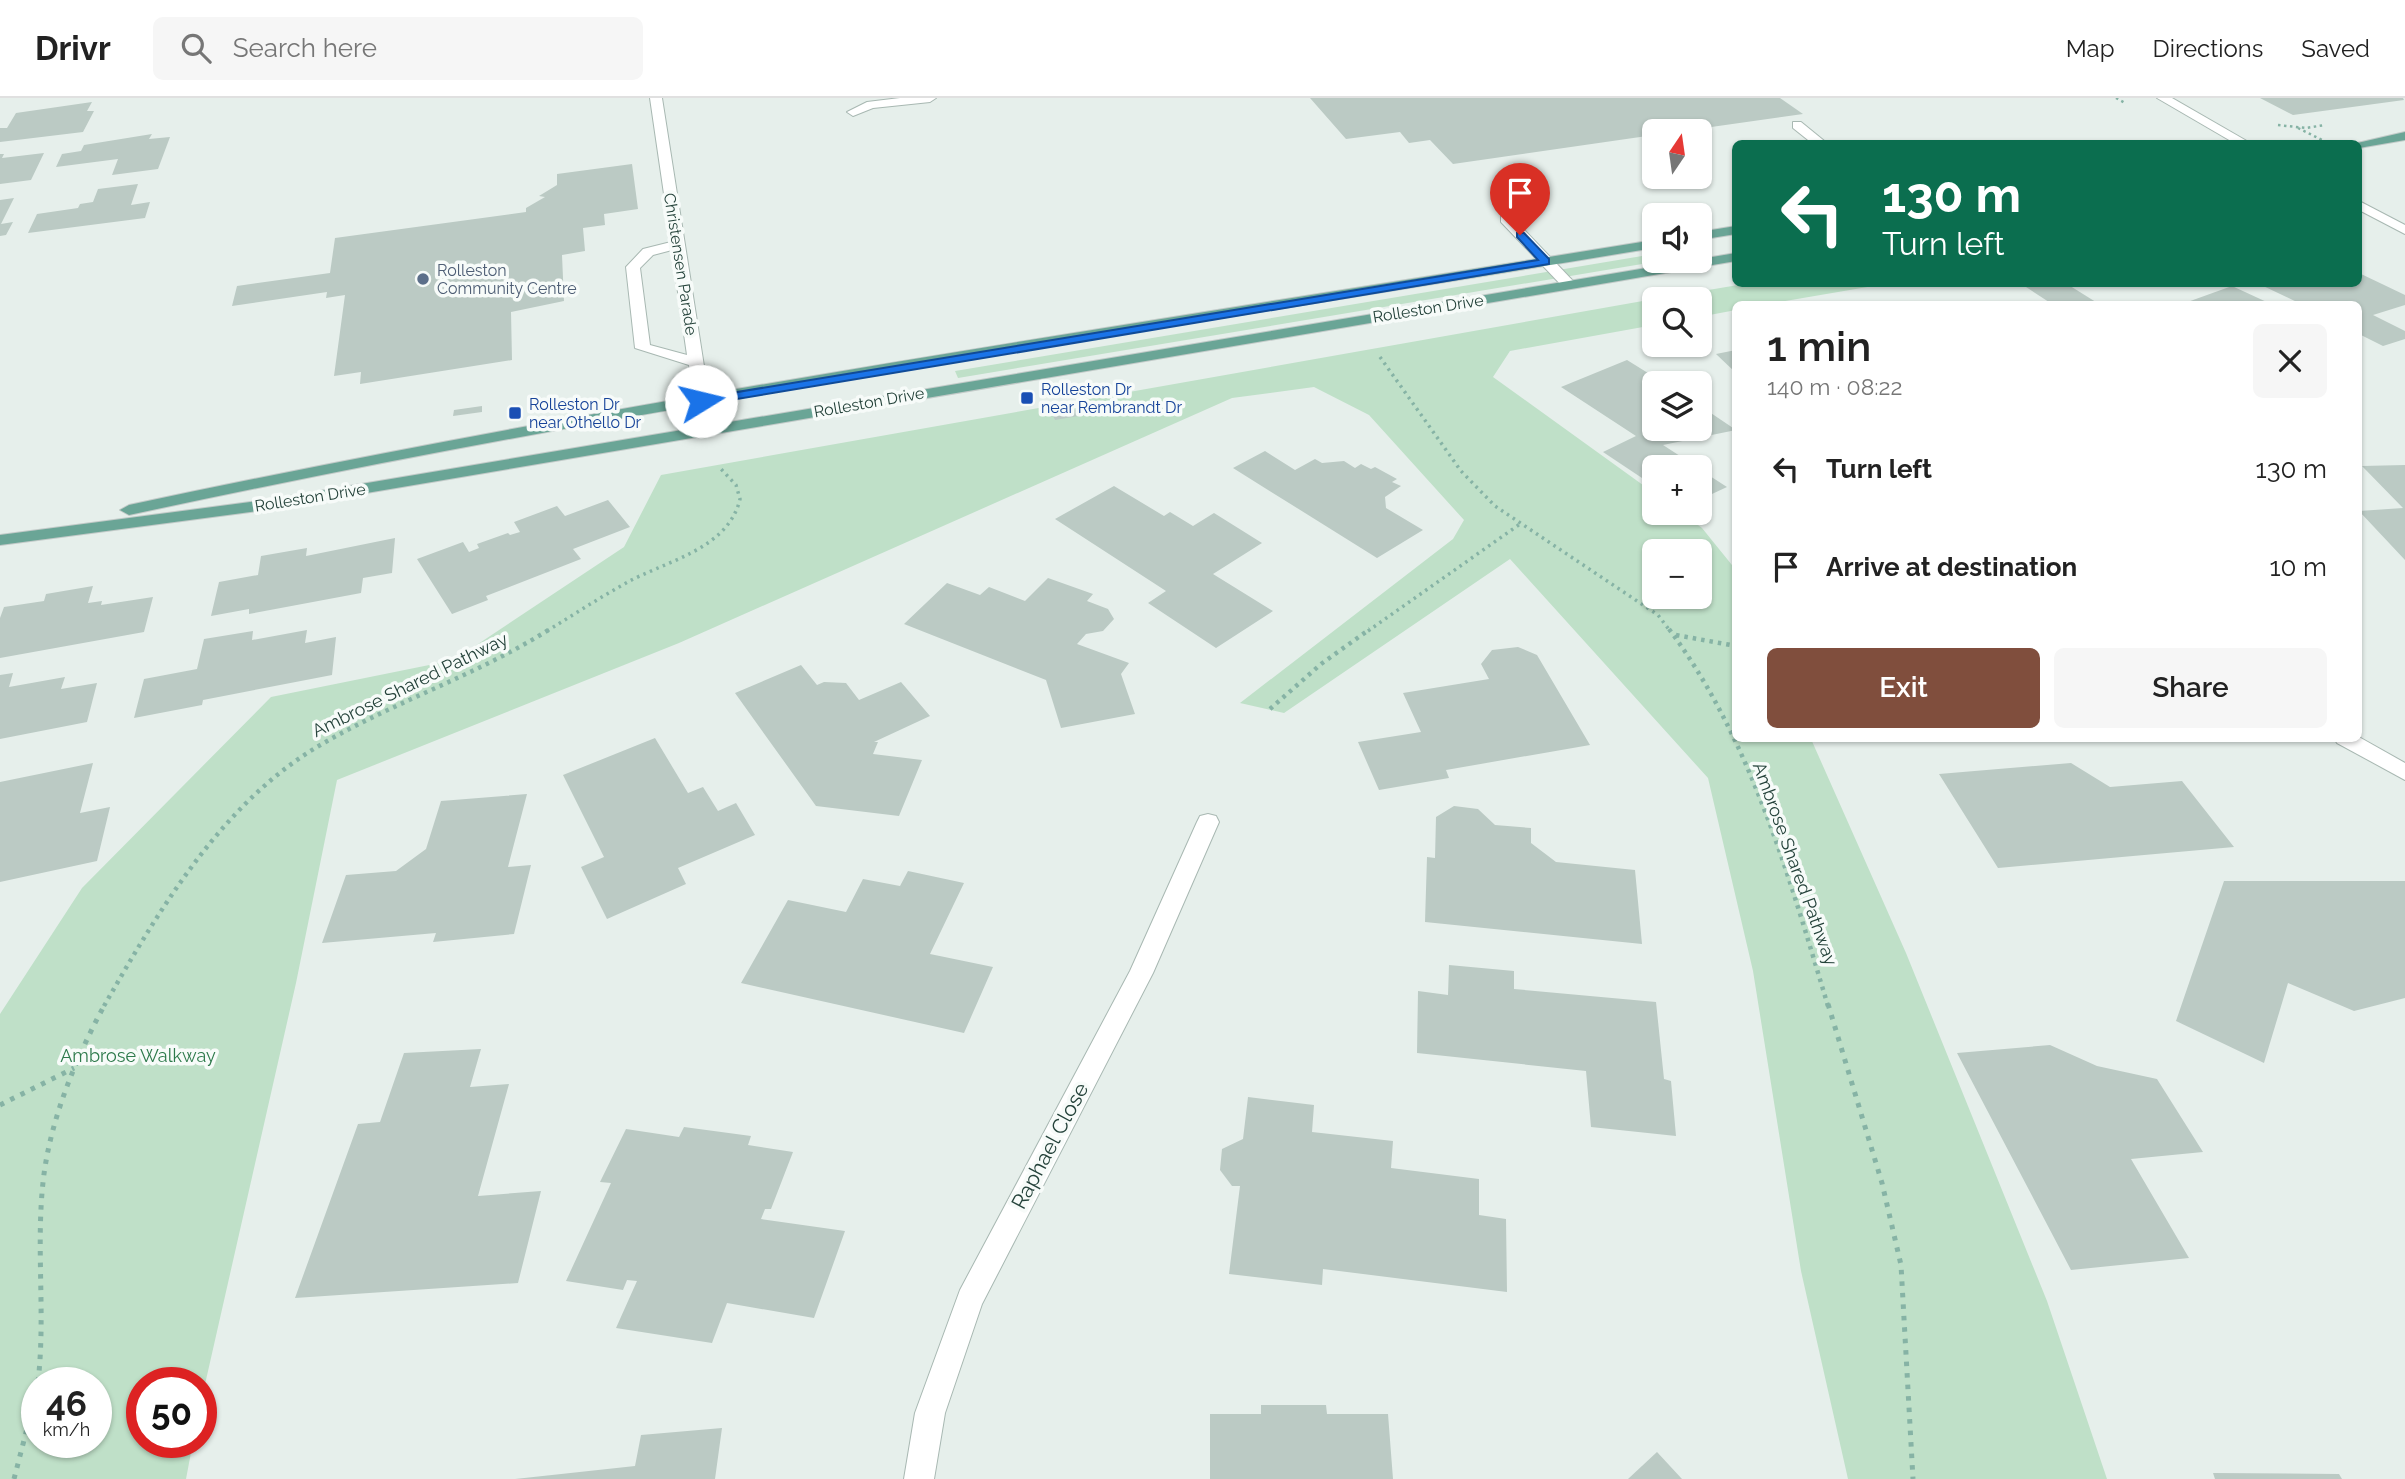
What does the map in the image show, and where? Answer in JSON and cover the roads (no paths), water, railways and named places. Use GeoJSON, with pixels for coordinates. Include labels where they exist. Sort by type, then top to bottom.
{"type":"FeatureCollection","features":[{"type":"Feature","properties":{"kind":"main road"},"geometry":{"type":"LineString","coordinates":[[2362,143],[2405,136]]}},
{"type":"Feature","properties":{"kind":"main road"},"geometry":{"type":"LineString","coordinates":[[1712,234],[1732,231]]}},
{"type":"Feature","properties":{"kind":"main road","name":"Rolleston Drive"},"geometry":{"type":"LineString","coordinates":[[0,539],[272,479],[701,401],[1642,246]]}},
{"type":"Feature","properties":{"kind":"main road","name":"Rolleston Drive"},"geometry":{"type":"LineString","coordinates":[[0,539],[266,505],[1732,258]]}},
{"type":"Feature","properties":{"kind":"street","name":"Christensen Parade"},"geometry":{"type":"LineString","coordinates":[[656,98],[705,430]]}},
{"type":"Feature","properties":{"kind":"street"},"geometry":{"type":"LineString","coordinates":[[853,112],[871,105],[930,98]]}},
{"type":"Feature","properties":{"kind":"street"},"geometry":{"type":"LineString","coordinates":[[2164,98],[2239,140]]}},
{"type":"Feature","properties":{"kind":"street"},"geometry":{"type":"LineString","coordinates":[[1797,125],[1817,140]]}},
{"type":"Feature","properties":{"kind":"street"},"geometry":{"type":"LineString","coordinates":[[2362,207],[2405,230]]}},
{"type":"Feature","properties":{"kind":"street"},"geometry":{"type":"LineString","coordinates":[[1506,219],[1569,285]]}},
{"type":"Feature","properties":{"kind":"street"},"geometry":{"type":"LineString","coordinates":[[678,244],[648,252],[632,267],[643,348],[695,362]]}},
{"type":"Feature","properties":{"kind":"street"},"geometry":{"type":"LineString","coordinates":[[2351,742],[2405,772]]}},
{"type":"Feature","properties":{"kind":"street","name":"Raphael Close"},"geometry":{"type":"LineString","coordinates":[[919,1479],[930,1413],[970,1299],[1141,973],[1208,822]]}},
{"type":"Feature","properties":{"kind":"place","name":"Rolleston Community Centre"},"geometry":{"type":"Point","coordinates":[423,279]}},
{"type":"Feature","properties":{"kind":"place","name":"Rolleston Dr near Rembrandt Dr"},"geometry":{"type":"Point","coordinates":[1027,398]}},
{"type":"Feature","properties":{"kind":"place","name":"Rolleston Dr near Othello Dr"},"geometry":{"type":"Point","coordinates":[515,413]}},
{"type":"Feature","properties":{"kind":"park label","name":"Ambrose Walkway"},"geometry":{"type":"Point","coordinates":[138,1056]}}]}
